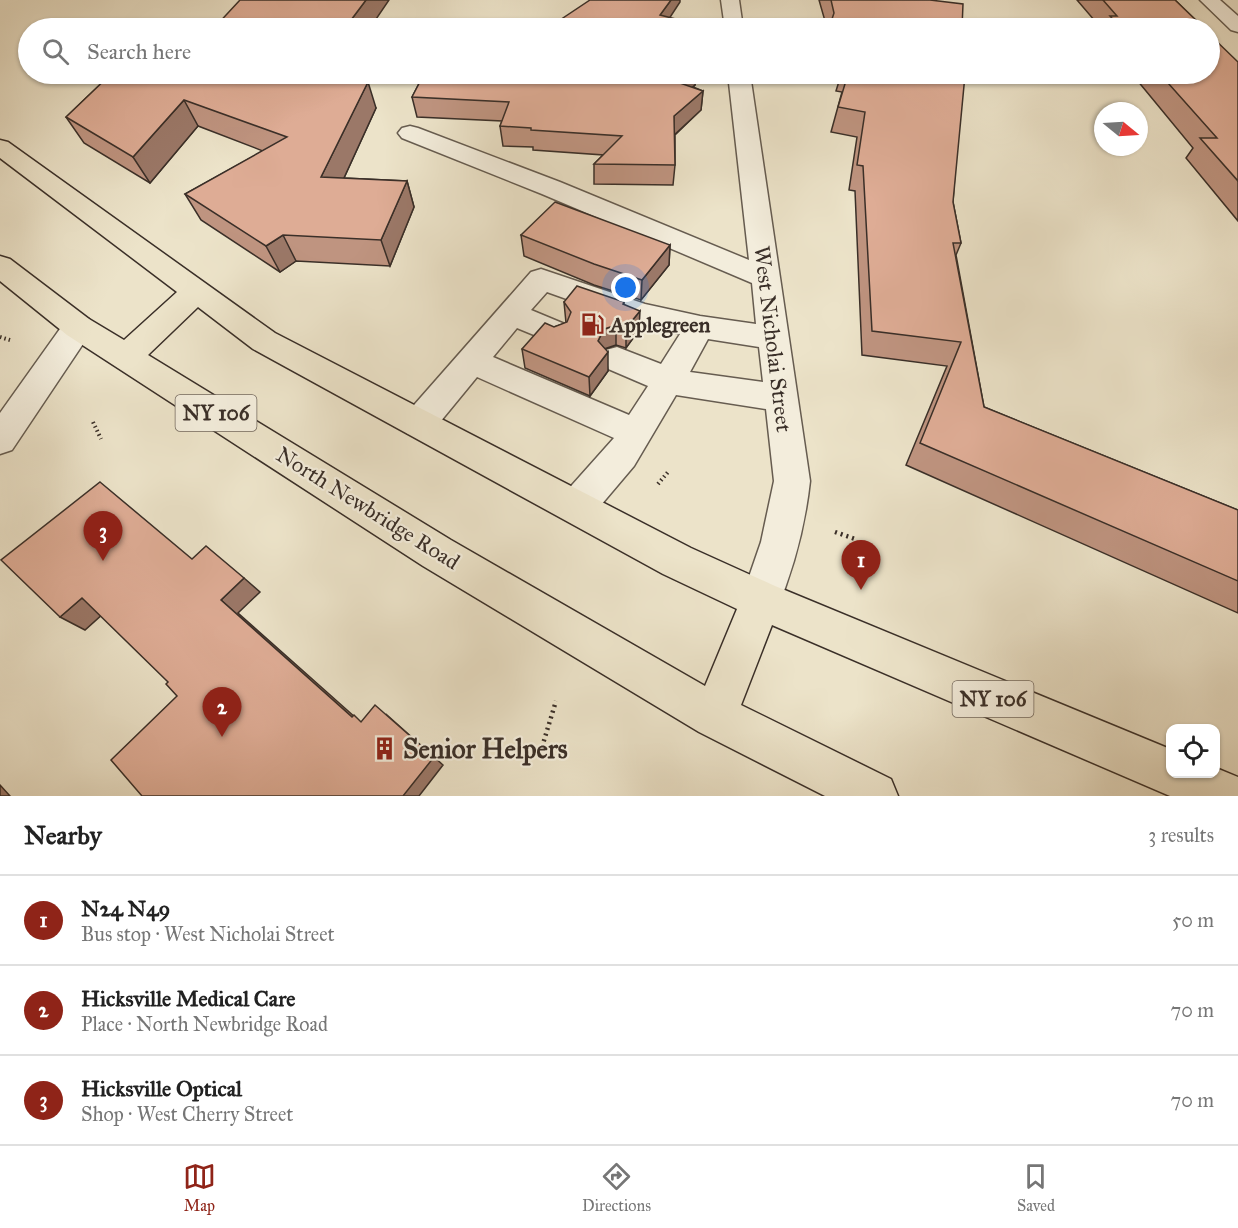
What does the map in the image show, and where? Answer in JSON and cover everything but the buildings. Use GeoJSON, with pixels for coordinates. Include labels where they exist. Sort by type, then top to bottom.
{"type":"FeatureCollection","features":[{"type":"Feature","properties":{"kind":"main road","name":"NY 106"},"geometry":{"type":"LineString","coordinates":[[0,147],[264,341],[677,561],[761,600],[1226,796]]}},
{"type":"Feature","properties":{"kind":"main road","name":"North Newbridge Road"},"geometry":{"type":"LineString","coordinates":[[0,266],[78,327],[437,553],[715,716]]}},
{"type":"Feature","properties":{"kind":"main road"},"geometry":{"type":"LineString","coordinates":[[127,356],[197,291]]}},
{"type":"Feature","properties":{"kind":"main road"},"geometry":{"type":"LineString","coordinates":[[715,716],[761,600]]}},
{"type":"Feature","properties":{"kind":"main road","name":"NY 106"},"geometry":{"type":"LineString","coordinates":[[715,716],[874,796]]}},
{"type":"Feature","properties":{"kind":"street"},"geometry":{"type":"LineString","coordinates":[[730,0],[733,18]]}},
{"type":"Feature","properties":{"kind":"street"},"geometry":{"type":"LineString","coordinates":[[1209,0],[1238,26]]}},
{"type":"Feature","properties":{"kind":"street","name":"West Nicholai Street"},"geometry":{"type":"LineString","coordinates":[[741,84],[792,481],[788,514],[778,556],[761,600]]}},
{"type":"Feature","properties":{"kind":"street"},"geometry":{"type":"LineString","coordinates":[[410,133],[551,188],[766,278]]}},
{"type":"Feature","properties":{"kind":"street"},"geometry":{"type":"LineString","coordinates":[[419,423],[542,279],[642,314],[700,327],[773,338]]}},
{"type":"Feature","properties":{"kind":"street"},"geometry":{"type":"LineString","coordinates":[[512,314],[556,333]]}},
{"type":"Feature","properties":{"kind":"street"},"geometry":{"type":"LineString","coordinates":[[0,440],[78,327]]}},
{"type":"Feature","properties":{"kind":"street"},"geometry":{"type":"LineString","coordinates":[[577,506],[622,455],[700,327]]}},
{"type":"Feature","properties":{"kind":"street"},"geometry":{"type":"LineString","coordinates":[[617,359],[668,381],[781,398]]}},
{"type":"Feature","properties":{"kind":"street"},"geometry":{"type":"LineString","coordinates":[[472,361],[636,433]]}},
{"type":"Feature","properties":{"kind":"path"},"geometry":{"type":"LineString","coordinates":[[0,337],[10,340]]}},
{"type":"Feature","properties":{"kind":"path"},"geometry":{"type":"LineString","coordinates":[[93,422],[101,439]]}},
{"type":"Feature","properties":{"kind":"path"},"geometry":{"type":"LineString","coordinates":[[658,484],[668,472]]}},
{"type":"Feature","properties":{"kind":"path"},"geometry":{"type":"LineString","coordinates":[[835,532],[855,539]]}},
{"type":"Feature","properties":{"kind":"path"},"geometry":{"type":"LineString","coordinates":[[542,747],[556,701]]}},
{"type":"Feature","properties":{"kind":"place","name":"Applegreen"},"geometry":{"type":"Point","coordinates":[592,324]}},
{"type":"Feature","properties":{"kind":"place","name":"Hicksville Optical"},"geometry":{"type":"Point","coordinates":[103,561]}},
{"type":"Feature","properties":{"kind":"place","name":"N24 N49"},"geometry":{"type":"Point","coordinates":[861,590]}},
{"type":"Feature","properties":{"kind":"place","name":"Hicksville Medical Care"},"geometry":{"type":"Point","coordinates":[222,737]}},
{"type":"Feature","properties":{"kind":"place","name":"Senior Helpers"},"geometry":{"type":"Point","coordinates":[385,748]}}]}
